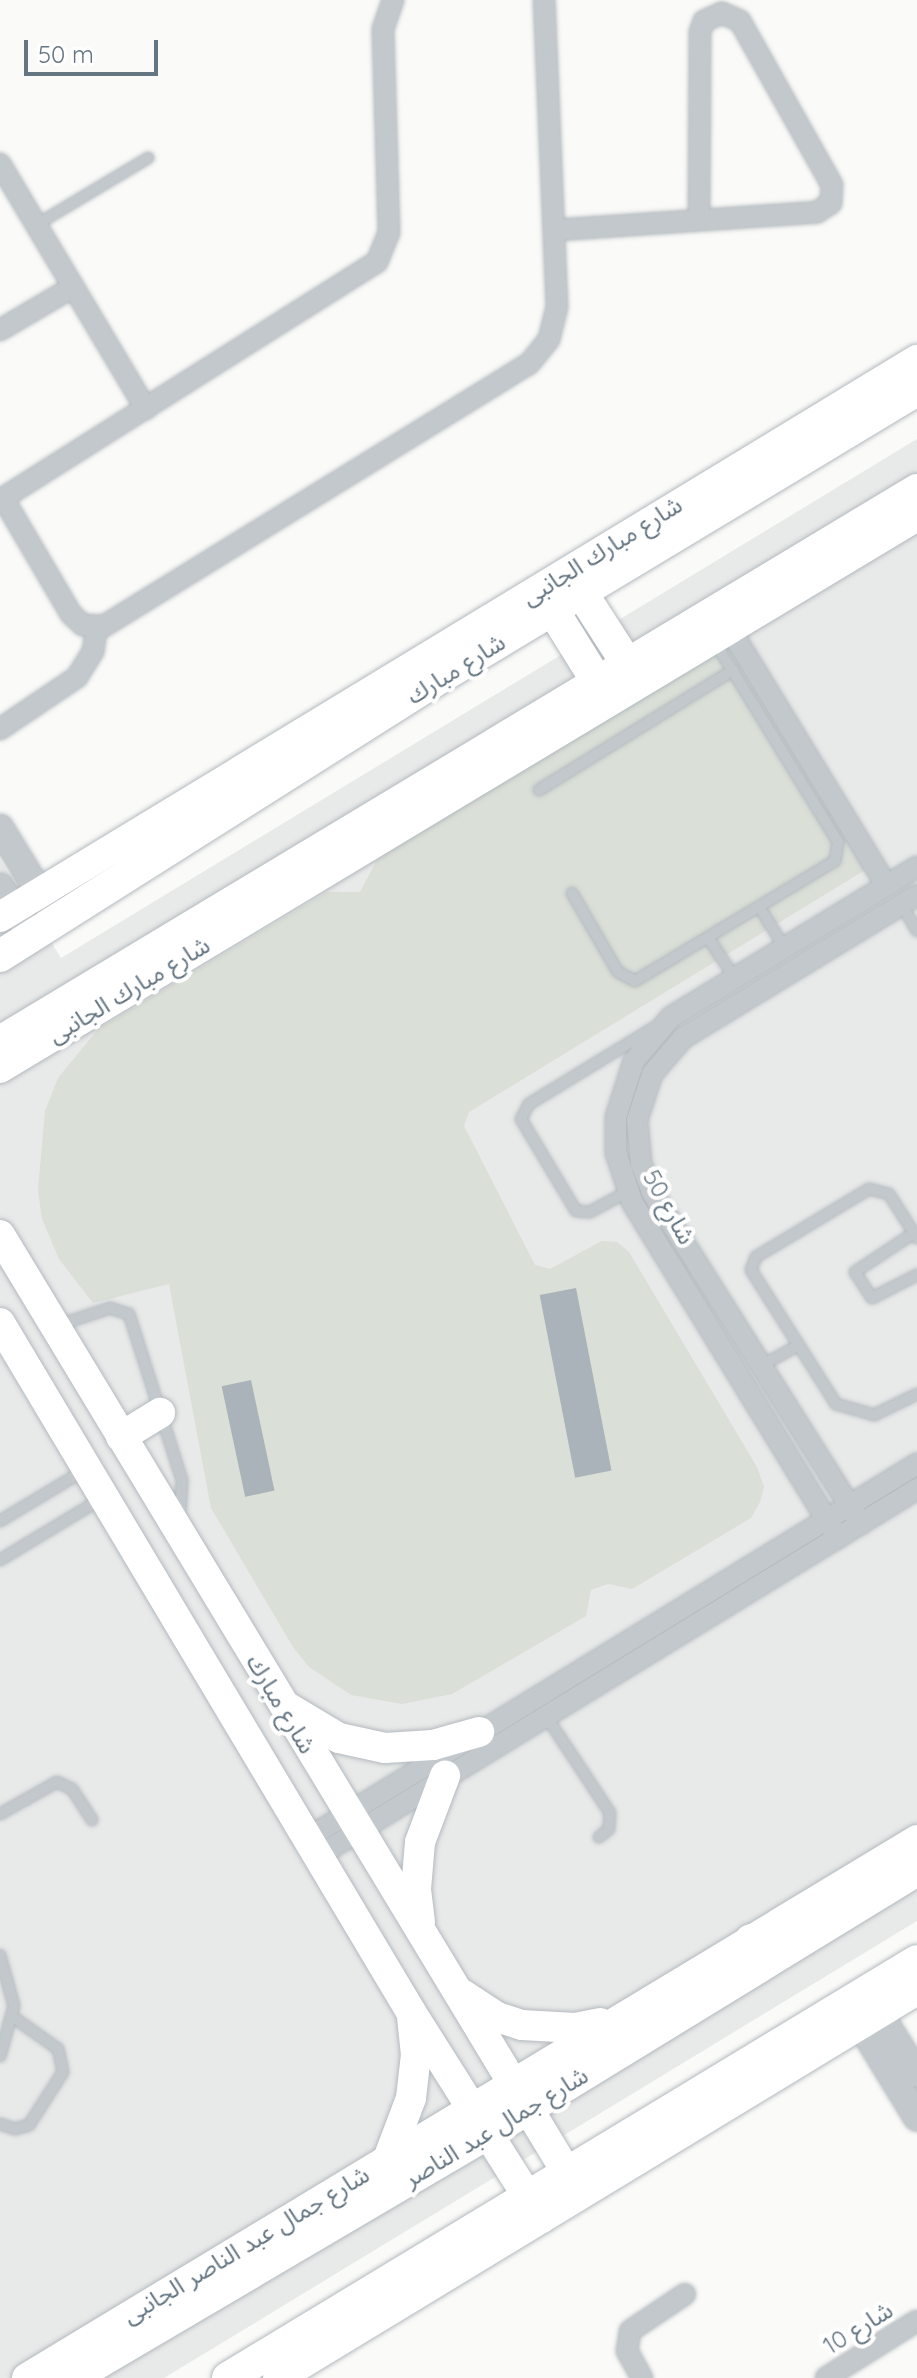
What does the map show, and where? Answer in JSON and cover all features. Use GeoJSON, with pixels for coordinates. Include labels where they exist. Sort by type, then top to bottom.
{"type":"FeatureCollection","features":[{"type":"Feature","properties":{"kind":"main road","name":"شارع مبارك الجانبى"},"geometry":{"type":"LineString","coordinates":[[4,904],[41,893],[813,438],[917,360]]}},
{"type":"Feature","properties":{"kind":"main road","name":"شارع مبارك"},"geometry":{"type":"LineString","coordinates":[[0,956],[581,592],[813,438],[917,390]]}},
{"type":"Feature","properties":{"kind":"main road"},"geometry":{"type":"LineString","coordinates":[[0,1042],[332,856],[628,665],[721,627],[917,490]]}},
{"type":"Feature","properties":{"kind":"main road","name":"شارع مبارك الجانبى"},"geometry":{"type":"LineString","coordinates":[[0,1068],[332,856],[721,627],[917,516]]}},
{"type":"Feature","properties":{"kind":"main road"},"geometry":{"type":"LineString","coordinates":[[581,592],[628,665]]}},
{"type":"Feature","properties":{"kind":"main road"},"geometry":{"type":"LineString","coordinates":[[552,609],[598,683]]}},
{"type":"Feature","properties":{"kind":"main road"},"geometry":{"type":"LineString","coordinates":[[0,1092],[32,1048]]}},
{"type":"Feature","properties":{"kind":"main road","name":"شارع مبارك"},"geometry":{"type":"LineString","coordinates":[[0,1235],[566,2171]]}},
{"type":"Feature","properties":{"kind":"main road","name":"شارع مبارك"},"geometry":{"type":"LineString","coordinates":[[0,1323],[411,2012],[534,2206]]}},
{"type":"Feature","properties":{"kind":"main road"},"geometry":{"type":"LineString","coordinates":[[40,1391],[80,1368]]}},
{"type":"Feature","properties":{"kind":"main road"},"geometry":{"type":"LineString","coordinates":[[121,1437],[160,1413]]}},
{"type":"Feature","properties":{"kind":"main road"},"geometry":{"type":"LineString","coordinates":[[279,1700],[317,1728],[362,1745],[409,1749],[484,1740]]}},
{"type":"Feature","properties":{"kind":"main road"},"geometry":{"type":"LineString","coordinates":[[423,1936],[416,1889],[420,1842],[445,1776]]}},
{"type":"Feature","properties":{"kind":"main road"},"geometry":{"type":"LineString","coordinates":[[455,1988],[474,2005],[522,2025],[575,2028],[625,2014],[759,1951],[917,1840]]}},
{"type":"Feature","properties":{"kind":"main road","name":"شارع جمال عبد الناصر"},"geometry":{"type":"LineString","coordinates":[[72,2378],[520,2095],[759,1951],[917,1870]]}},
{"type":"Feature","properties":{"kind":"main road"},"geometry":{"type":"LineString","coordinates":[[228,2378],[534,2206],[863,2008],[917,1961]]}},
{"type":"Feature","properties":{"kind":"main road"},"geometry":{"type":"LineString","coordinates":[[278,2378],[534,2206],[566,2171],[863,2008],[917,1990]]}},
{"type":"Feature","properties":{"kind":"main road"},"geometry":{"type":"LineString","coordinates":[[388,2159],[406,2119],[415,2077],[411,2012]]}},
{"type":"Feature","properties":{"kind":"main road"},"geometry":{"type":"LineString","coordinates":[[520,2095],[625,2014]]}},
{"type":"Feature","properties":{"kind":"main road","name":"شارع جمال عبد الناصر الجانبى"},"geometry":{"type":"LineString","coordinates":[[27,2378],[388,2159],[480,2120]]}},
{"type":"Feature","properties":{"kind":"street"},"geometry":{"type":"LineString","coordinates":[[97,627],[71,614],[1,499],[361,275],[383,253],[389,223],[383,29],[393,0]]}},
{"type":"Feature","properties":{"kind":"street"},"geometry":{"type":"LineString","coordinates":[[0,729],[77,677],[93,651],[97,627],[529,364],[549,339],[556,318],[556,230],[544,0]]}},
{"type":"Feature","properties":{"kind":"street"},"geometry":{"type":"LineString","coordinates":[[556,230],[817,212],[833,197],[832,185],[740,21],[722,13],[709,17],[700,32],[699,220]]}},
{"type":"Feature","properties":{"kind":"street"},"geometry":{"type":"LineString","coordinates":[[0,164],[146,409]]}},
{"type":"Feature","properties":{"kind":"street"},"geometry":{"type":"LineString","coordinates":[[0,330],[73,287]]}},
{"type":"Feature","properties":{"kind":"street"},"geometry":{"type":"LineString","coordinates":[[721,627],[886,885]]}},
{"type":"Feature","properties":{"kind":"street"},"geometry":{"type":"LineString","coordinates":[[0,828],[41,893],[45,929]]}},
{"type":"Feature","properties":{"kind":"street","name":"شارع 50"},"geometry":{"type":"LineString","coordinates":[[838,1538],[627,1192],[616,1153],[619,1098],[634,1061],[671,1017],[917,867]]}},
{"type":"Feature","properties":{"kind":"street","name":"شارع 50"},"geometry":{"type":"LineString","coordinates":[[861,1524],[645,1178],[638,1150],[640,1104],[652,1074],[695,1029],[909,900]]}},
{"type":"Feature","properties":{"kind":"street"},"geometry":{"type":"LineString","coordinates":[[859,901],[873,922]]}},
{"type":"Feature","properties":{"kind":"street"},"geometry":{"type":"LineString","coordinates":[[4,904],[45,929]]}},
{"type":"Feature","properties":{"kind":"street"},"geometry":{"type":"LineString","coordinates":[[653,1237],[673,1226]]}},
{"type":"Feature","properties":{"kind":"street"},"geometry":{"type":"LineString","coordinates":[[313,1847],[917,1464]]}},
{"type":"Feature","properties":{"kind":"street"},"geometry":{"type":"LineString","coordinates":[[353,1822],[445,1776],[484,1740],[545,1714],[917,1489]]}},
{"type":"Feature","properties":{"kind":"street"},"geometry":{"type":"LineString","coordinates":[[863,2008],[905,2069],[917,2117]]}},
{"type":"Feature","properties":{"kind":"street"},"geometry":{"type":"LineString","coordinates":[[642,2378],[627,2351],[630,2331],[685,2294]]}},
{"type":"Feature","properties":{"kind":"street","name":"شارع 10"},"geometry":{"type":"LineString","coordinates":[[826,2378],[917,2321]]}},
{"type":"Feature","properties":{"kind":"lane"},"geometry":{"type":"LineString","coordinates":[[36,225],[148,158]]}},
{"type":"Feature","properties":{"kind":"lane"},"geometry":{"type":"LineString","coordinates":[[572,893],[618,972],[629,980],[642,980],[830,865],[839,849],[733,670],[721,627]]}},
{"type":"Feature","properties":{"kind":"lane"},"geometry":{"type":"LineString","coordinates":[[539,790],[733,670]]}},
{"type":"Feature","properties":{"kind":"lane"},"geometry":{"type":"LineString","coordinates":[[909,900],[917,931]]}},
{"type":"Feature","properties":{"kind":"lane"},"geometry":{"type":"LineString","coordinates":[[760,908],[784,947]]}},
{"type":"Feature","properties":{"kind":"lane"},"geometry":{"type":"LineString","coordinates":[[709,939],[734,977]]}},
{"type":"Feature","properties":{"kind":"lane"},"geometry":{"type":"LineString","coordinates":[[627,1192],[590,1212],[576,1211],[523,1130],[522,1113],[529,1104],[671,1017]]}},
{"type":"Feature","properties":{"kind":"lane"},"geometry":{"type":"LineString","coordinates":[[917,1275],[872,1298],[855,1272],[916,1236],[889,1194],[877,1188],[756,1257],[755,1278],[831,1400],[843,1407],[874,1415],[917,1394]]}},
{"type":"Feature","properties":{"kind":"lane"},"geometry":{"type":"LineString","coordinates":[[55,1327],[110,1308],[125,1311],[184,1492],[175,1528]]}},
{"type":"Feature","properties":{"kind":"lane"},"geometry":{"type":"LineString","coordinates":[[761,1366],[797,1346]]}},
{"type":"Feature","properties":{"kind":"lane"},"geometry":{"type":"LineString","coordinates":[[0,1521],[87,1469]]}},
{"type":"Feature","properties":{"kind":"lane"},"geometry":{"type":"LineString","coordinates":[[0,1560],[104,1497]]}},
{"type":"Feature","properties":{"kind":"lane"},"geometry":{"type":"LineString","coordinates":[[545,1714],[610,1813],[609,1829],[599,1837]]}},
{"type":"Feature","properties":{"kind":"lane"},"geometry":{"type":"LineString","coordinates":[[0,1814],[57,1782],[72,1789],[92,1820]]}},
{"type":"Feature","properties":{"kind":"lane"},"geometry":{"type":"LineString","coordinates":[[0,1955],[13,1990],[13,2017],[0,2056]]}},
{"type":"Feature","properties":{"kind":"lane"},"geometry":{"type":"LineString","coordinates":[[0,2124],[8,2129],[29,2125],[63,2072],[58,2049],[13,2017]]}},
{"type":"Feature","properties":{"kind":"shaded area"},"geometry":{"type":"Polygon","coordinates":[[[917,439],[917,1921],[164,2378],[0,2378],[0,860],[61,958],[917,439]]]}},
{"type":"Feature","properties":{"kind":"shaded area"},"geometry":{"type":"Polygon","coordinates":[[[729,645],[865,870],[469,1112],[464,1126],[535,1265],[550,1269],[602,1241],[617,1242],[629,1252],[757,1467],[764,1487],[760,1502],[751,1518],[632,1589],[608,1584],[591,1590],[586,1616],[452,1694],[402,1704],[351,1695],[309,1667],[293,1647],[211,1508],[169,1284],[93,1303],[59,1259],[42,1219],[38,1190],[45,1111],[58,1078],[98,1029],[327,892],[360,892],[378,858],[729,645]]]}},
{"type":"Feature","properties":{"kind":"building"},"geometry":{"type":"Polygon","coordinates":[[[576,1288],[611,1471],[575,1478],[540,1295],[576,1288]]]}},
{"type":"Feature","properties":{"kind":"building"},"geometry":{"type":"Polygon","coordinates":[[[251,1380],[274,1491],[245,1497],[222,1386],[251,1380]]]}}]}
